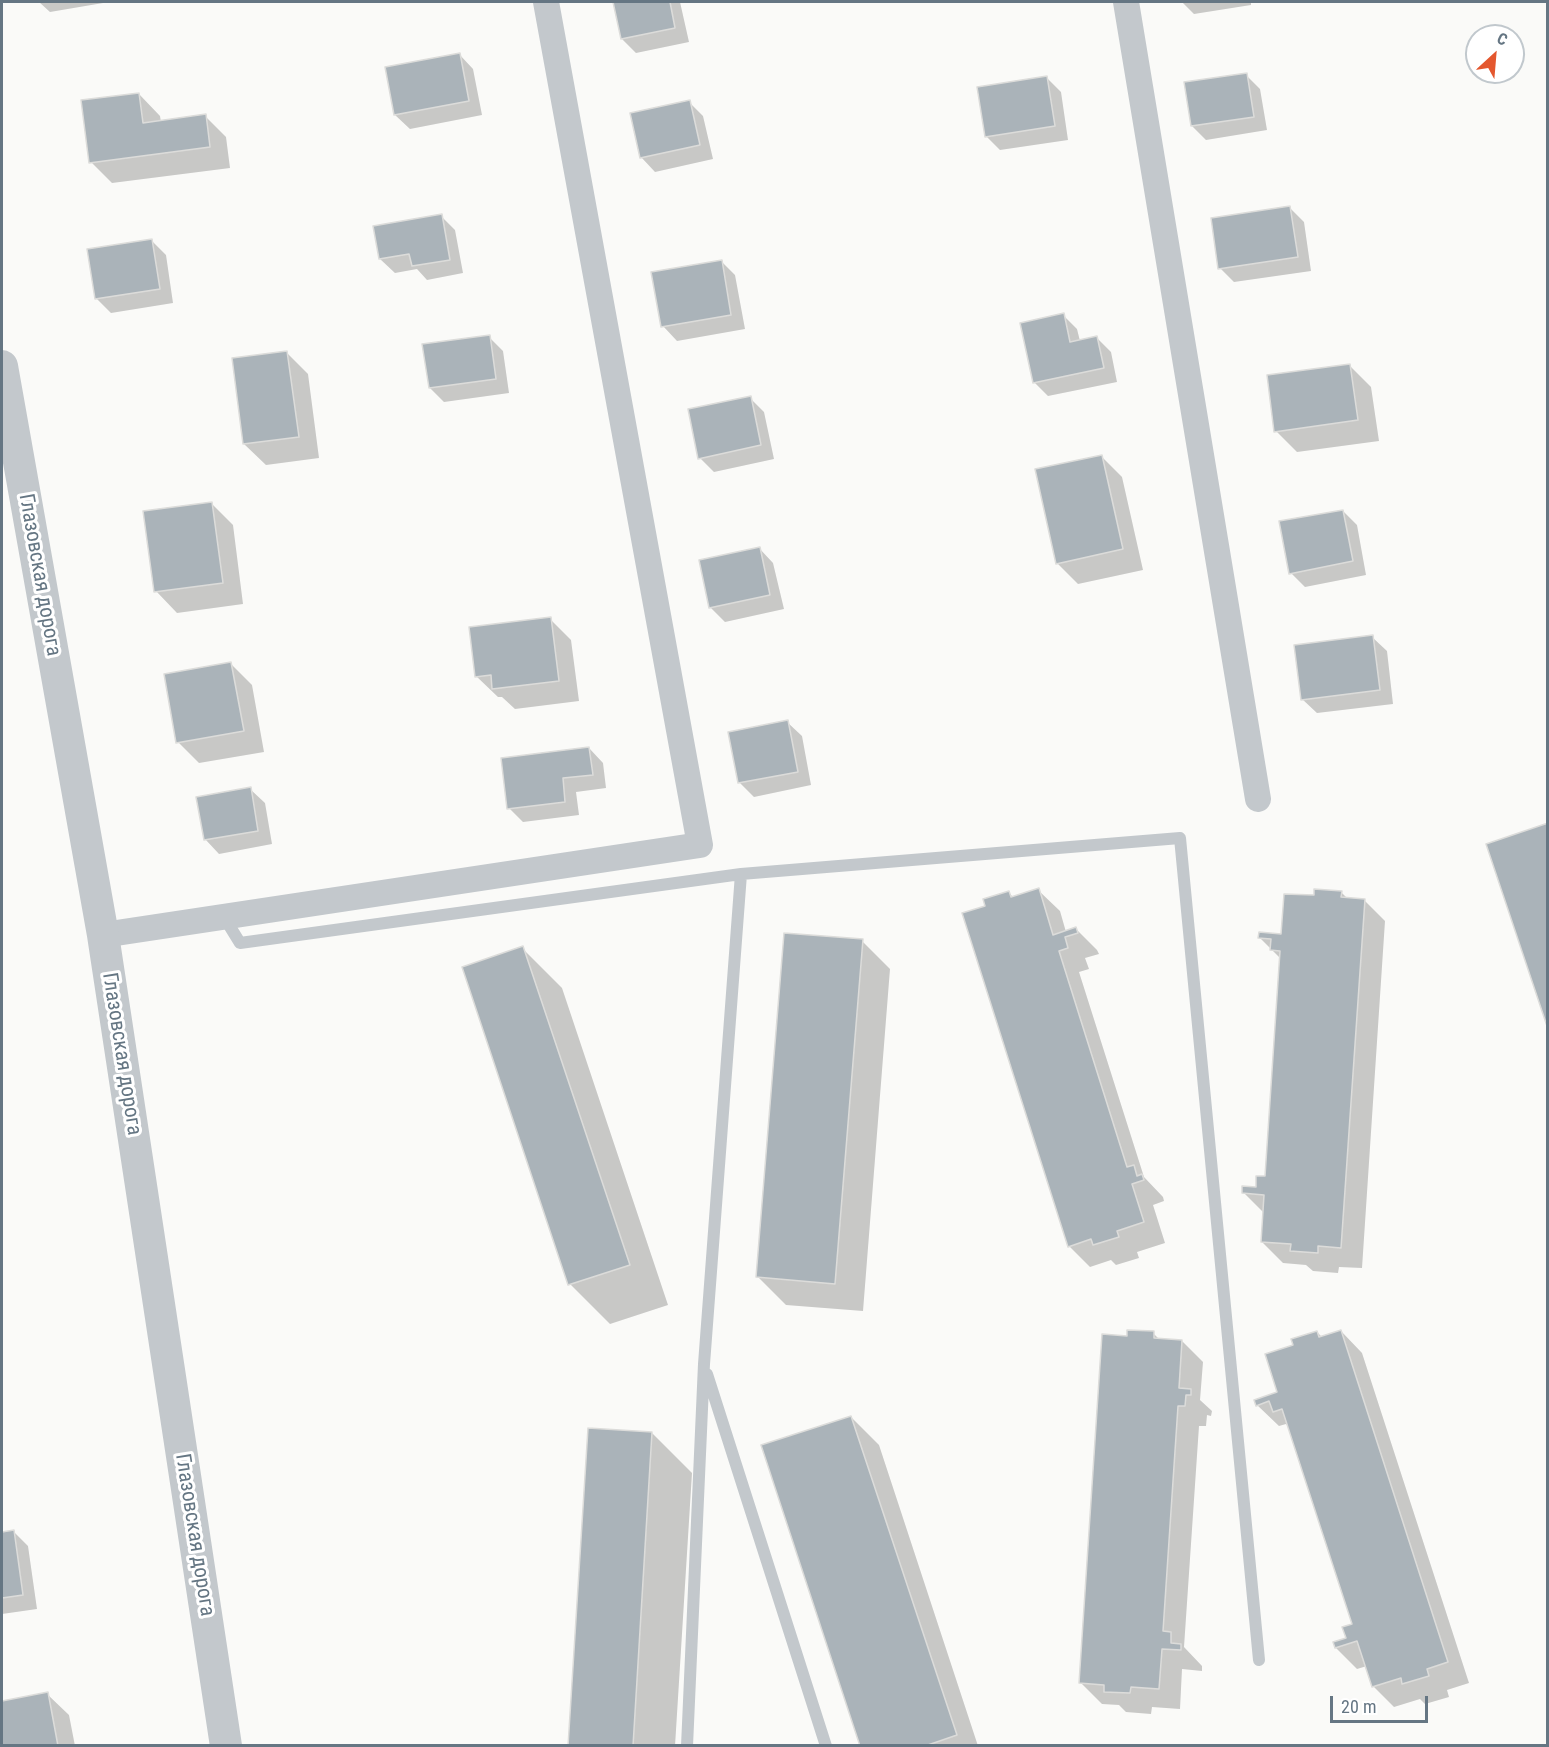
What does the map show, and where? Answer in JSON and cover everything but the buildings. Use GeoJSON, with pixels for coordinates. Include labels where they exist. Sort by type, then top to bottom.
{"type":"FeatureCollection","features":[{"type":"Feature","properties":{"kind":"street"},"geometry":{"type":"LineString","coordinates":[[103,935],[700,846],[546,2]]}},
{"type":"Feature","properties":{"kind":"street"},"geometry":{"type":"LineString","coordinates":[[1126,2],[1258,799]]}},
{"type":"Feature","properties":{"kind":"street","name":"Глазовская дорога"},"geometry":{"type":"LineString","coordinates":[[2,366],[103,935],[226,1746]]}},
{"type":"Feature","properties":{"kind":"lane"},"geometry":{"type":"LineString","coordinates":[[224,917],[240,943],[741,874],[1180,838],[1259,1660]]}},
{"type":"Feature","properties":{"kind":"lane"},"geometry":{"type":"LineString","coordinates":[[687,1746],[704,1364],[741,874]]}},
{"type":"Feature","properties":{"kind":"lane"},"geometry":{"type":"LineString","coordinates":[[704,1364],[826,1746]]}}]}
